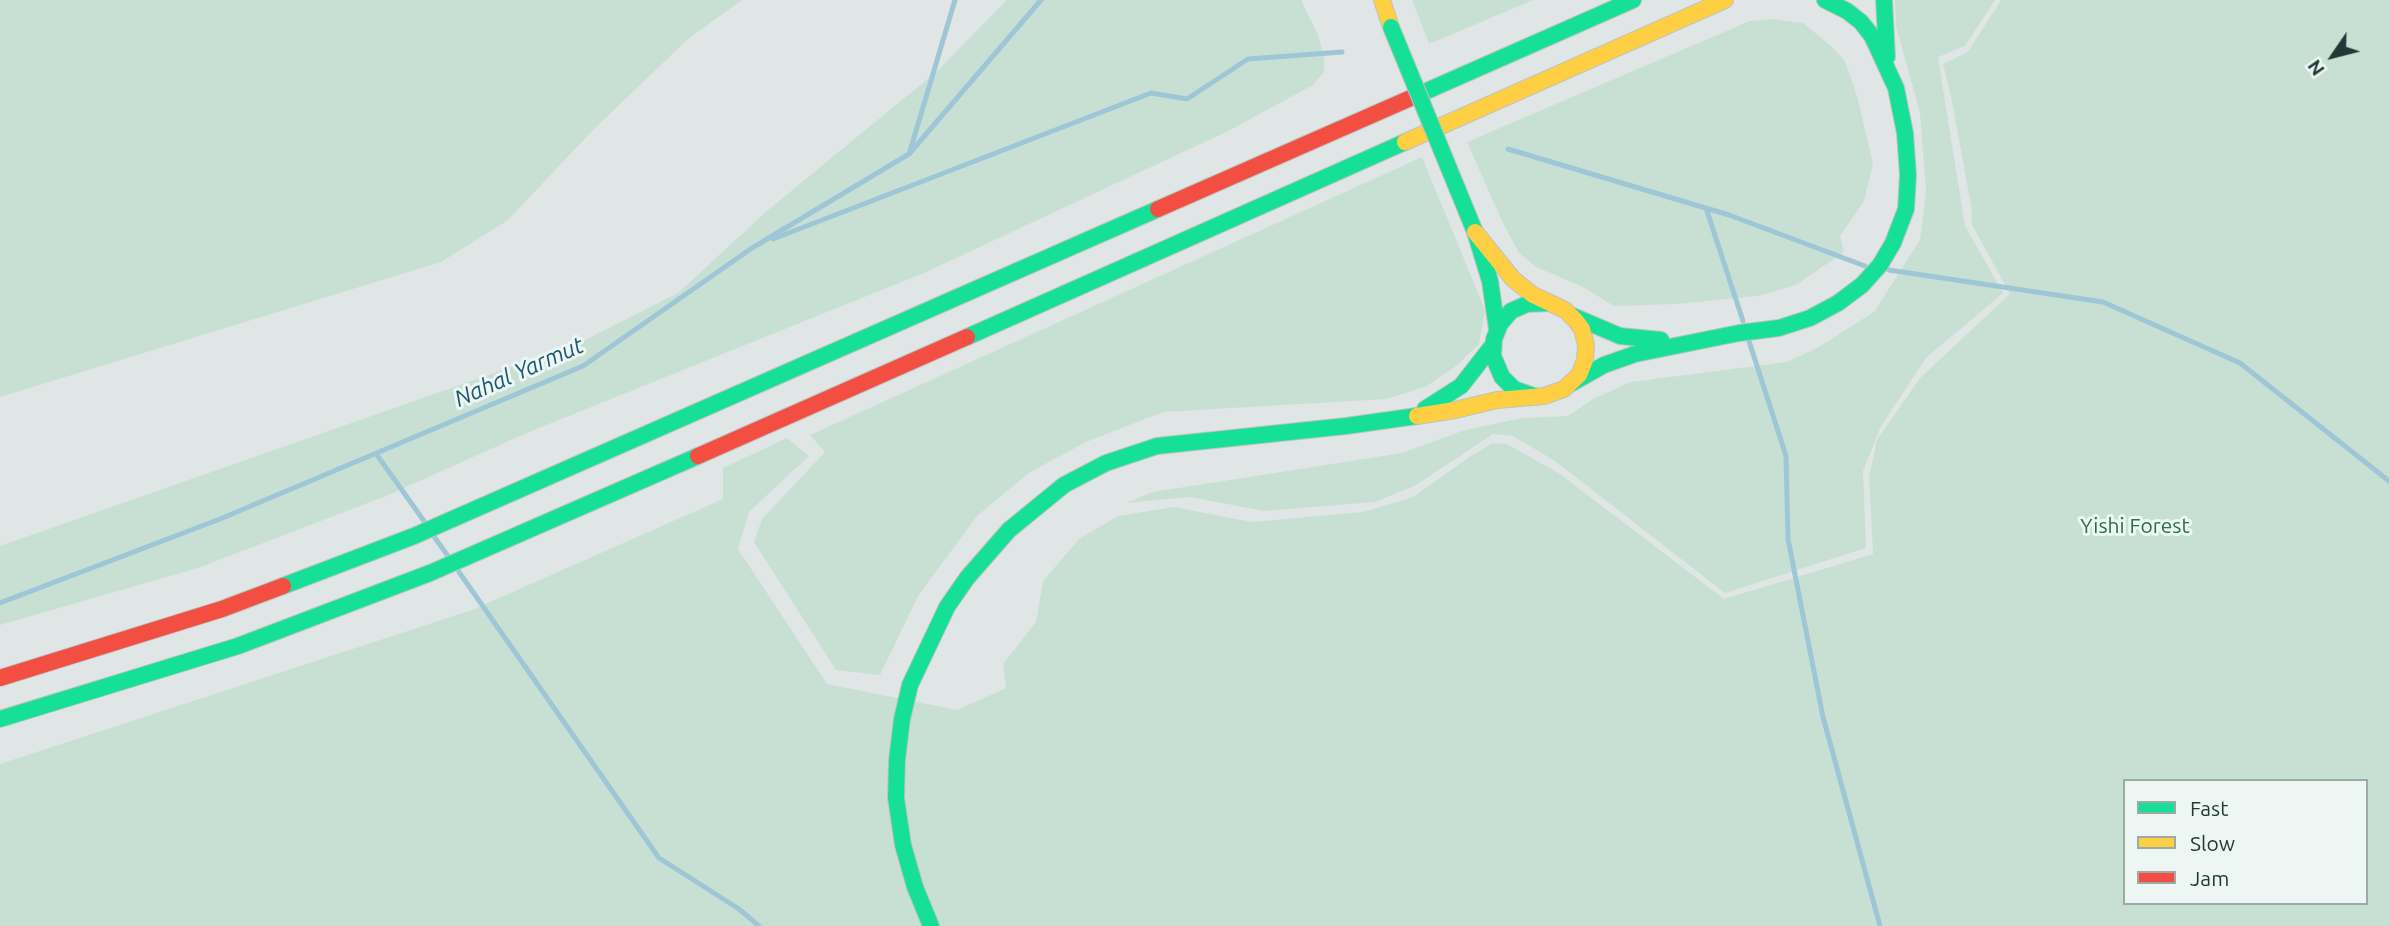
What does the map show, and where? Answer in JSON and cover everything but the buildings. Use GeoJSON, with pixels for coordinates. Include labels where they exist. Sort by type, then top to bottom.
{"type":"FeatureCollection","features":[{"type":"Feature","properties":{"kind":"main road"},"geometry":{"type":"LineString","coordinates":[[1382,0],[1475,232],[1494,300],[1496,367],[1505,381],[1519,391],[1534,396]]}},
{"type":"Feature","properties":{"kind":"main road"},"geometry":{"type":"LineString","coordinates":[[0,678],[222,609],[414,536],[1633,0]]}},
{"type":"Feature","properties":{"kind":"main road"},"geometry":{"type":"LineString","coordinates":[[0,719],[238,646],[430,573],[1725,0]]}},
{"type":"Feature","properties":{"kind":"main road"},"geometry":{"type":"LineString","coordinates":[[931,926],[906,856],[896,798],[902,719],[910,685],[947,607],[990,550],[1009,530],[1064,485],[1106,463],[1157,446],[1346,426],[1555,394],[1618,359],[1690,342],[1779,328],[1810,318],[1838,303],[1862,285],[1880,265],[1893,243],[1906,209],[1908,174],[1905,133],[1896,88],[1872,36],[1861,22],[1847,11],[1825,0]]}},
{"type":"Feature","properties":{"kind":"main road"},"geometry":{"type":"LineString","coordinates":[[1884,0],[1887,65]]}},
{"type":"Feature","properties":{"kind":"main road"},"geometry":{"type":"LineString","coordinates":[[1475,232],[1513,279],[1533,295],[1573,316],[1620,336],[1690,342]]}},
{"type":"Feature","properties":{"kind":"main road"},"geometry":{"type":"LineString","coordinates":[[1405,416],[1437,403],[1461,386],[1482,363],[1507,315],[1516,308],[1532,303],[1549,303]]}},
{"type":"Feature","properties":{"kind":"main road"},"geometry":{"type":"LineString","coordinates":[[1572,383],[1583,365],[1586,350],[1582,329],[1573,316]]}},
{"type":"Feature","properties":{"kind":"green space"},"geometry":{"type":"Polygon","coordinates":[[[0,0],[742,0],[689,38],[593,130],[507,221],[441,262],[0,397],[0,0]]]}},
{"type":"Feature","properties":{"kind":"green space"},"geometry":{"type":"Polygon","coordinates":[[[1007,0],[1301,0],[1318,35],[1324,58],[1324,72],[1313,85],[1228,131],[924,273],[529,432],[386,496],[198,568],[0,625],[0,546],[577,344],[678,293],[768,210],[936,72],[1007,0]]]}},
{"type":"Feature","properties":{"kind":"green space"},"geometry":{"type":"Polygon","coordinates":[[[1412,0],[1533,0],[1429,44],[1412,0]]]}},
{"type":"Feature","properties":{"kind":"green space"},"geometry":{"type":"Polygon","coordinates":[[[1895,0],[1995,0],[1965,46],[1938,57],[1965,226],[2003,293],[1926,358],[1881,426],[1863,471],[1866,548],[1725,593],[1555,461],[1513,436],[1493,434],[1416,485],[1375,502],[1264,511],[1190,497],[1126,503],[1153,492],[1402,453],[1465,430],[1522,418],[1568,416],[1593,399],[1631,382],[1787,362],[1819,347],[1874,312],[1920,240],[1926,191],[1920,113],[1896,26],[1895,0]]]}},
{"type":"Feature","properties":{"kind":"green space","name":"Yishi Forest"},"geometry":{"type":"Polygon","coordinates":[[[2001,0],[2389,0],[2389,926],[0,926],[0,764],[472,610],[723,499],[723,468],[787,438],[809,456],[749,512],[738,549],[827,684],[957,710],[1006,688],[1003,664],[1036,622],[1043,581],[1079,539],[1118,516],[1174,507],[1252,522],[1363,512],[1413,497],[1493,443],[1507,444],[1560,474],[1724,599],[1873,554],[1869,477],[1877,440],[1920,378],[2010,294],[1972,225],[1971,206],[1943,64],[1968,52],[2001,0]]]}},
{"type":"Feature","properties":{"kind":"green space"},"geometry":{"type":"Polygon","coordinates":[[[1772,19],[1803,23],[1831,46],[1845,61],[1857,96],[1873,163],[1864,201],[1840,236],[1844,252],[1796,285],[1758,296],[1677,304],[1614,306],[1581,286],[1536,267],[1519,253],[1467,142],[1750,21],[1772,19]]]}},
{"type":"Feature","properties":{"kind":"green space"},"geometry":{"type":"Polygon","coordinates":[[[1422,157],[1485,310],[1479,344],[1456,366],[1427,386],[1387,399],[1163,412],[1086,442],[1030,472],[977,516],[918,596],[880,675],[836,670],[754,542],[762,519],[825,452],[810,435],[1422,157]]]}},
{"type":"Feature","properties":{"kind":"waterway"},"geometry":{"type":"LineString","coordinates":[[910,151],[955,0]]}},
{"type":"Feature","properties":{"kind":"waterway","name":"Nahal Yarmut"},"geometry":{"type":"LineString","coordinates":[[0,603],[220,519],[583,366],[752,248],[909,154],[1041,0]]}},
{"type":"Feature","properties":{"kind":"waterway"},"geometry":{"type":"LineString","coordinates":[[773,239],[1151,93],[1187,99],[1248,59],[1342,52]]}},
{"type":"Feature","properties":{"kind":"waterway"},"geometry":{"type":"LineString","coordinates":[[1508,149],[1729,215],[1865,266]]}},
{"type":"Feature","properties":{"kind":"waterway"},"geometry":{"type":"LineString","coordinates":[[1706,208],[1743,321]]}},
{"type":"Feature","properties":{"kind":"waterway"},"geometry":{"type":"LineString","coordinates":[[1889,270],[2103,302],[2240,363],[2389,481]]}},
{"type":"Feature","properties":{"kind":"waterway"},"geometry":{"type":"LineString","coordinates":[[1749,341],[1786,456],[1788,539],[1823,717],[1880,926]]}},
{"type":"Feature","properties":{"kind":"waterway"},"geometry":{"type":"LineString","coordinates":[[377,455],[424,521]]}},
{"type":"Feature","properties":{"kind":"waterway"},"geometry":{"type":"LineString","coordinates":[[435,538],[448,556]]}},
{"type":"Feature","properties":{"kind":"waterway"},"geometry":{"type":"LineString","coordinates":[[459,572],[659,858],[739,909],[759,926]]}},
{"type":"Feature","properties":{"kind":"traffic: fast"},"geometry":{"type":"LineString","coordinates":[[1413,97],[1633,0]]}},
{"type":"Feature","properties":{"kind":"traffic: fast"},"geometry":{"type":"LineString","coordinates":[[1572,383],[1604,365],[1635,354],[1739,333],[1779,328],[1810,318],[1838,303],[1862,285],[1880,265],[1893,243],[1906,209],[1908,175],[1905,133],[1896,88],[1872,36],[1861,22],[1825,0]]}},
{"type":"Feature","properties":{"kind":"traffic: fast"},"geometry":{"type":"LineString","coordinates":[[1884,0],[1887,57]]}},
{"type":"Feature","properties":{"kind":"traffic: fast"},"geometry":{"type":"LineString","coordinates":[[1391,27],[1457,188]]}},
{"type":"Feature","properties":{"kind":"traffic: fast"},"geometry":{"type":"LineString","coordinates":[[967,337],[1405,142]]}},
{"type":"Feature","properties":{"kind":"traffic: fast"},"geometry":{"type":"LineString","coordinates":[[1457,188],[1475,232],[1490,281],[1497,329]]}},
{"type":"Feature","properties":{"kind":"traffic: fast"},"geometry":{"type":"LineString","coordinates":[[283,586],[414,536],[1158,209]]}},
{"type":"Feature","properties":{"kind":"traffic: fast"},"geometry":{"type":"LineString","coordinates":[[1534,396],[1514,389],[1502,377],[1493,356],[1494,339],[1500,324],[1511,311],[1527,304],[1549,303]]}},
{"type":"Feature","properties":{"kind":"traffic: fast"},"geometry":{"type":"LineString","coordinates":[[1573,316],[1620,336],[1661,340]]}},
{"type":"Feature","properties":{"kind":"traffic: fast"},"geometry":{"type":"LineString","coordinates":[[1425,409],[1461,386],[1493,345]]}},
{"type":"Feature","properties":{"kind":"traffic: fast"},"geometry":{"type":"LineString","coordinates":[[931,926],[915,887],[903,845],[896,798],[902,719],[910,685],[947,607],[967,578],[1009,530],[1064,485],[1106,463],[1157,446],[1417,416]]}},
{"type":"Feature","properties":{"kind":"traffic: fast"},"geometry":{"type":"LineString","coordinates":[[0,719],[238,646],[430,573],[698,456]]}},
{"type":"Feature","properties":{"kind":"traffic: slow"},"geometry":{"type":"LineString","coordinates":[[1382,0],[1391,27]]}},
{"type":"Feature","properties":{"kind":"traffic: slow"},"geometry":{"type":"LineString","coordinates":[[1405,142],[1725,0]]}},
{"type":"Feature","properties":{"kind":"traffic: slow"},"geometry":{"type":"LineString","coordinates":[[1417,416],[1497,400],[1544,396],[1564,389],[1579,375],[1585,360],[1586,345],[1582,329],[1576,321],[1565,310],[1533,295],[1513,279],[1475,232]]}},
{"type":"Feature","properties":{"kind":"traffic: jam"},"geometry":{"type":"LineString","coordinates":[[1158,209],[1413,97]]}},
{"type":"Feature","properties":{"kind":"traffic: jam"},"geometry":{"type":"LineString","coordinates":[[698,456],[967,337]]}},
{"type":"Feature","properties":{"kind":"traffic: jam"},"geometry":{"type":"LineString","coordinates":[[0,678],[222,609],[283,586]]}}]}
